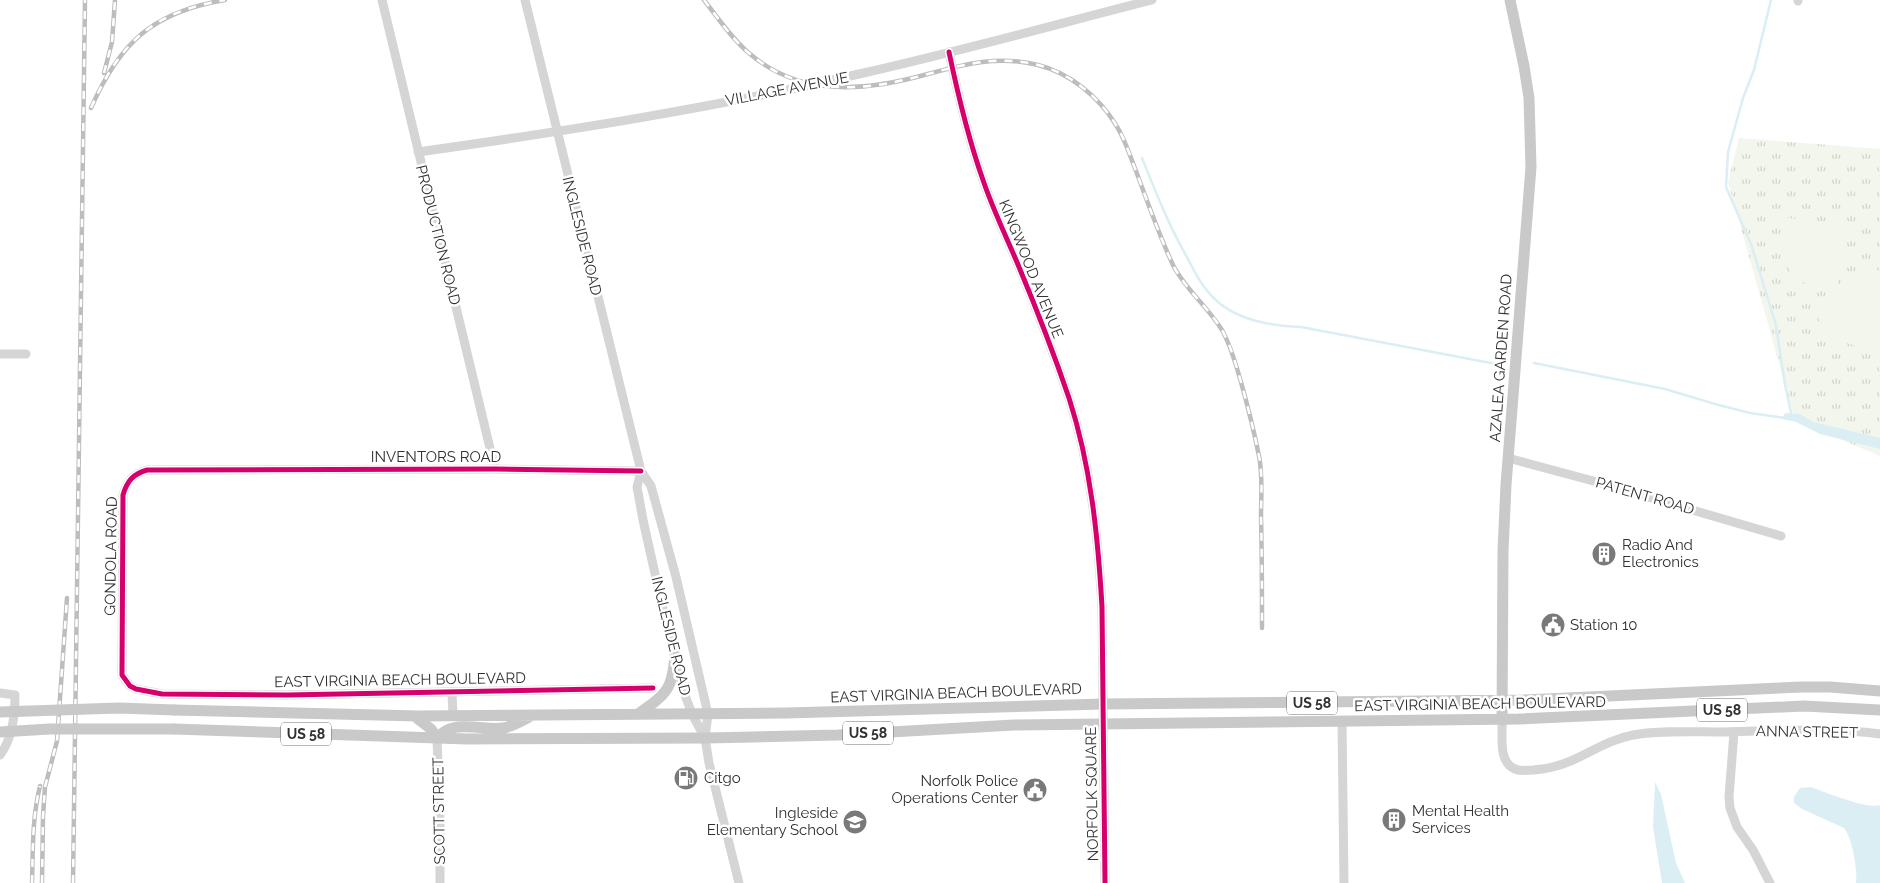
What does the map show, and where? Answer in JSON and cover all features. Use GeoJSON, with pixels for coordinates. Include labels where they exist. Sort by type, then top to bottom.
{"type":"FeatureCollection","features":[{"type":"Feature","properties":{"kind":"main road","name":"AZALEA GARDEN ROAD"},"geometry":{"type":"LineString","coordinates":[[1502,720],[1503,551],[1508,458],[1531,152],[1529,98],[1510,0]]}},
{"type":"Feature","properties":{"kind":"main road"},"geometry":{"type":"LineString","coordinates":[[638,714],[658,700],[670,684],[675,653]]}},
{"type":"Feature","properties":{"kind":"main road","name":"EAST VIRGINIA BEACH BOULEVARD"},"geometry":{"type":"LineString","coordinates":[[0,712],[110,708],[414,716],[532,716],[972,709],[1103,704],[1502,700],[1802,687],[1880,691]]}},
{"type":"Feature","properties":{"kind":"main road"},"geometry":{"type":"LineString","coordinates":[[1562,698],[1564,718]]}},
{"type":"Feature","properties":{"kind":"main road","name":"EAST VIRGINIA BEACH BOULEVARD"},"geometry":{"type":"LineString","coordinates":[[0,732],[60,728],[174,729],[467,740],[705,738],[838,735],[1014,725],[1502,720],[1804,706],[1880,710]]}},
{"type":"Feature","properties":{"kind":"main road"},"geometry":{"type":"LineString","coordinates":[[414,716],[431,729],[437,738],[442,732],[453,727],[503,728],[532,716]]}},
{"type":"Feature","properties":{"kind":"street","name":"PRODUCTION ROAD"},"geometry":{"type":"LineString","coordinates":[[382,0],[495,469]]}},
{"type":"Feature","properties":{"kind":"street","name":"INGLESIDE ROAD"},"geometry":{"type":"LineString","coordinates":[[525,0],[641,471],[651,486],[676,577],[708,714],[705,738],[709,763],[739,883]]}},
{"type":"Feature","properties":{"kind":"street","name":"VILLAGE AVENUE"},"geometry":{"type":"LineString","coordinates":[[418,152],[556,132],[768,94],[860,74],[1152,0]]}},
{"type":"Feature","properties":{"kind":"street","name":"KINGWOOD AVENUE"},"geometry":{"type":"LineString","coordinates":[[949,52],[971,143],[982,179],[1069,399],[1081,447],[1092,499],[1100,562],[1103,704]]}},
{"type":"Feature","properties":{"kind":"street"},"geometry":{"type":"LineString","coordinates":[[0,354],[26,354]]}},
{"type":"Feature","properties":{"kind":"street","name":"PATENT ROAD"},"geometry":{"type":"LineString","coordinates":[[1508,458],[1781,536]]}},
{"type":"Feature","properties":{"kind":"street","name":"INVENTORS ROAD"},"geometry":{"type":"LineString","coordinates":[[231,469],[641,471]]}},
{"type":"Feature","properties":{"kind":"street","name":"GONDOLA ROAD"},"geometry":{"type":"LineString","coordinates":[[148,692],[130,686],[122,675],[122,541],[123,495],[125,488],[132,477],[147,470],[231,469]]}},
{"type":"Feature","properties":{"kind":"street","name":"INGLESIDE ROAD"},"geometry":{"type":"LineString","coordinates":[[641,471],[637,487],[643,520],[684,695],[705,738]]}},
{"type":"Feature","properties":{"kind":"street","name":"EAST VIRGINIA BEACH BOULEVARD"},"geometry":{"type":"LineString","coordinates":[[148,692],[287,695],[653,688]]}},
{"type":"Feature","properties":{"kind":"street"},"geometry":{"type":"LineString","coordinates":[[148,692],[149,709]]}},
{"type":"Feature","properties":{"kind":"street"},"geometry":{"type":"LineString","coordinates":[[0,693],[15,695],[12,731],[0,755]]}},
{"type":"Feature","properties":{"kind":"street","name":"EAST VIRGINIA BEACH BOULEVARD"},"geometry":{"type":"LineString","coordinates":[[452,693],[453,716]]}},
{"type":"Feature","properties":{"kind":"street","name":"NORFOLK SQUARE"},"geometry":{"type":"LineString","coordinates":[[1103,704],[1105,883]]}},
{"type":"Feature","properties":{"kind":"street","name":"ANNA STREET"},"geometry":{"type":"LineString","coordinates":[[1502,720],[1504,757],[1512,767],[1523,770],[1557,767],[1583,757],[1607,744],[1635,735],[1842,731],[1880,734]]}},
{"type":"Feature","properties":{"kind":"street"},"geometry":{"type":"LineString","coordinates":[[1342,722],[1344,883]]}},
{"type":"Feature","properties":{"kind":"street","name":"ANNA STREET"},"geometry":{"type":"LineString","coordinates":[[1734,732],[1729,797],[1730,808],[1737,827],[1753,850],[1770,883]]}},
{"type":"Feature","properties":{"kind":"street","name":"SCOTT STREET"},"geometry":{"type":"LineString","coordinates":[[437,738],[440,883]]}},
{"type":"Feature","properties":{"kind":"green space"},"geometry":{"type":"Polygon","coordinates":[[[1739,138],[1880,149],[1880,456],[1795,420],[1728,182],[1739,138]]]}},
{"type":"Feature","properties":{"kind":"green space"},"geometry":{"type":"Polygon","coordinates":[[[1787,218],[1827,222],[1844,230],[1844,257],[1835,290],[1806,284],[1798,279],[1787,266],[1781,242],[1787,218]]]}},
{"type":"Feature","properties":{"kind":"green space"},"geometry":{"type":"Polygon","coordinates":[[[1879,270],[1880,348],[1852,345],[1836,337],[1816,316],[1862,278],[1879,270]]]}},
{"type":"Feature","properties":{"kind":"shaded area"},"geometry":{"type":"Polygon","coordinates":[[[1785,413],[1800,414],[1813,422],[1880,438],[1880,449],[1820,434],[1796,422],[1782,419],[1785,413]]]}},
{"type":"Feature","properties":{"kind":"shaded area"},"geometry":{"type":"Polygon","coordinates":[[[1655,782],[1661,794],[1676,863],[1685,883],[1662,883],[1653,827],[1655,782]]]}},
{"type":"Feature","properties":{"kind":"shaded area"},"geometry":{"type":"Polygon","coordinates":[[[1811,787],[1857,803],[1874,806],[1880,805],[1880,883],[1856,883],[1854,854],[1850,839],[1844,828],[1802,809],[1794,803],[1794,797],[1800,788],[1811,787]]]}},
{"type":"Feature","properties":{"kind":"waterway"},"geometry":{"type":"LineString","coordinates":[[1771,0],[1754,70],[1743,98],[1728,152],[1726,187],[1751,244],[1776,325],[1792,417]]}},
{"type":"Feature","properties":{"kind":"waterway"},"geometry":{"type":"LineString","coordinates":[[1142,158],[1169,222],[1194,271],[1218,302],[1236,314],[1268,324],[1301,327],[1496,364]]}},
{"type":"Feature","properties":{"kind":"waterway"},"geometry":{"type":"LineString","coordinates":[[1534,363],[1665,389],[1750,413],[1786,418]]}},
{"type":"Feature","properties":{"kind":"railway"},"geometry":{"type":"LineString","coordinates":[[73,883],[85,0]]}},
{"type":"Feature","properties":{"kind":"railway"},"geometry":{"type":"LineString","coordinates":[[104,73],[112,42],[115,0]]}},
{"type":"Feature","properties":{"kind":"railway"},"geometry":{"type":"LineString","coordinates":[[91,108],[114,65],[127,48],[142,34],[159,22],[178,13],[200,5],[225,0]]}},
{"type":"Feature","properties":{"kind":"railway"},"geometry":{"type":"LineString","coordinates":[[704,0],[731,35],[750,54],[770,68],[791,78],[813,84],[859,87],[905,80],[982,62],[1024,62],[1050,69],[1072,80],[1101,105],[1116,125],[1125,142],[1158,231],[1173,265],[1222,330],[1228,342],[1244,391],[1261,471],[1262,628]]}},
{"type":"Feature","properties":{"kind":"railway"},"geometry":{"type":"LineString","coordinates":[[42,883],[45,787],[57,741],[67,598]]}},
{"type":"Feature","properties":{"kind":"railway"},"geometry":{"type":"LineString","coordinates":[[32,883],[34,822],[40,786]]}},
{"type":"Feature","properties":{"kind":"cycle path"},"geometry":{"type":"LineString","coordinates":[[949,52],[964,116],[978,164],[991,202],[1039,316],[1069,398],[1077,424],[1088,476],[1096,528],[1102,607],[1105,883]]}},
{"type":"Feature","properties":{"kind":"cycle path"},"geometry":{"type":"LineString","coordinates":[[641,471],[495,469],[147,470],[131,479],[123,495],[122,675],[130,686],[136,689],[162,694],[287,695],[653,688]]}},
{"type":"Feature","properties":{"kind":"place","name":"Radio And Electronics"},"geometry":{"type":"Point","coordinates":[1604,554]}},
{"type":"Feature","properties":{"kind":"place","name":"Station 10"},"geometry":{"type":"Point","coordinates":[1553,625]}},
{"type":"Feature","properties":{"kind":"place","name":"Citgo"},"geometry":{"type":"Point","coordinates":[686,778]}},
{"type":"Feature","properties":{"kind":"place","name":"Norfolk Police Operations Center"},"geometry":{"type":"Point","coordinates":[1035,790]}},
{"type":"Feature","properties":{"kind":"place","name":"Mental Health Services"},"geometry":{"type":"Point","coordinates":[1394,820]}},
{"type":"Feature","properties":{"kind":"place","name":"Ingleside Elementary School"},"geometry":{"type":"Point","coordinates":[855,822]}}]}
